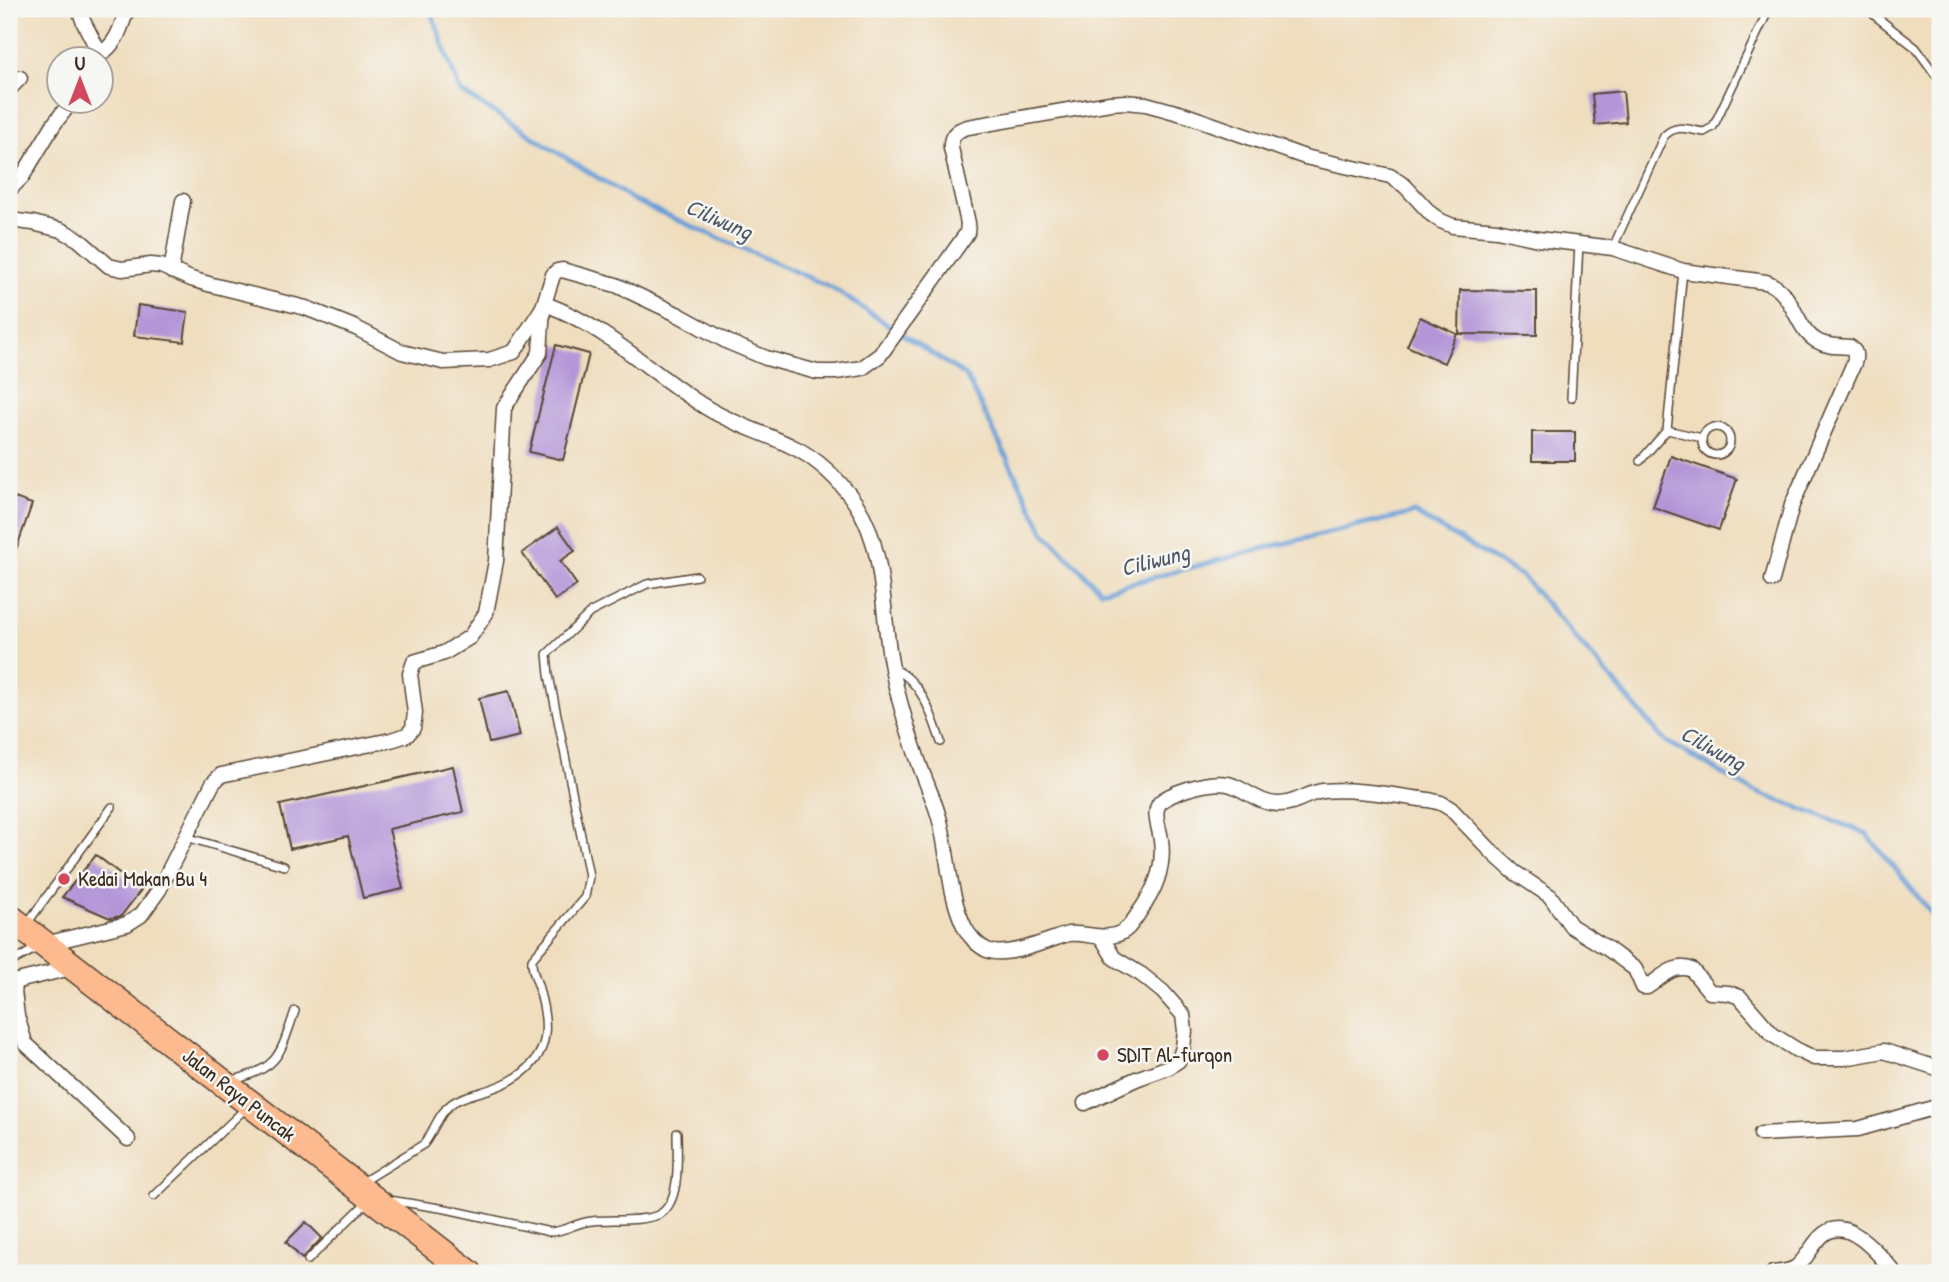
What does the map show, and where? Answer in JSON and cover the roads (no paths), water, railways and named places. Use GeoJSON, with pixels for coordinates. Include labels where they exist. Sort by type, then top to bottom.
{"type":"FeatureCollection","features":[{"type":"Feature","properties":{"kind":"highway","name":"Jalan Raya Puncak"},"geometry":{"type":"LineString","coordinates":[[16,922],[469,1273]]}},
{"type":"Feature","properties":{"kind":"street"},"geometry":{"type":"LineString","coordinates":[[79,9],[94,46]]}},
{"type":"Feature","properties":{"kind":"street"},"geometry":{"type":"LineString","coordinates":[[111,46],[127,9]]}},
{"type":"Feature","properties":{"kind":"street"},"geometry":{"type":"LineString","coordinates":[[9,89],[20,78]]}},
{"type":"Feature","properties":{"kind":"street"},"geometry":{"type":"LineString","coordinates":[[45,944],[115,928],[135,920],[159,890],[213,783],[220,775],[391,740],[407,735],[412,730],[415,713],[410,674],[412,665],[417,660],[444,653],[470,637],[486,612],[496,561],[505,408],[540,353],[543,307],[553,275],[557,271],[616,285],[727,342],[766,358],[817,372],[845,372],[862,368],[880,355],[967,233],[968,223],[951,148],[951,138],[962,128],[1110,103],[1146,104],[1186,115],[1305,158],[1390,176],[1405,186],[1431,214],[1453,226],[1613,247],[1683,271],[1773,284],[1787,298],[1811,337],[1830,346],[1850,347],[1854,351],[1854,363],[1792,505],[1772,580]]}},
{"type":"Feature","properties":{"kind":"street"},"geometry":{"type":"LineString","coordinates":[[9,190],[22,177],[60,116]]}},
{"type":"Feature","properties":{"kind":"street"},"geometry":{"type":"LineString","coordinates":[[171,271],[183,201]]}},
{"type":"Feature","properties":{"kind":"street"},"geometry":{"type":"LineString","coordinates":[[9,220],[61,230],[78,239],[105,263],[115,268],[156,265],[212,285],[306,308],[356,328],[394,348],[443,362],[489,360],[514,352],[543,307],[548,305],[595,328],[709,409],[736,424],[803,452],[831,474],[858,507],[871,537],[880,579],[892,668],[918,760],[941,824],[954,898],[965,928],[988,951],[998,953],[1020,949],[1068,934],[1079,933],[1102,938],[1118,935],[1128,928],[1151,897],[1160,867],[1161,841],[1157,808],[1159,803],[1180,792],[1222,783],[1233,785],[1265,802],[1277,804],[1288,803],[1316,792],[1339,790],[1429,800],[1451,809],[1504,863],[1549,896],[1571,926],[1636,969],[1643,987],[1673,969],[1688,968],[1710,992],[1731,993],[1744,1000],[1773,1035],[1814,1058],[1835,1059],[1884,1051],[1940,1069]]}},
{"type":"Feature","properties":{"kind":"street"},"geometry":{"type":"LineString","coordinates":[[1085,1102],[1169,1067],[1179,1060],[1185,1031],[1183,1015],[1163,992],[1114,958],[1102,938]]}},
{"type":"Feature","properties":{"kind":"street"},"geometry":{"type":"LineString","coordinates":[[75,967],[11,983],[25,1043],[128,1139]]}},
{"type":"Feature","properties":{"kind":"street"},"geometry":{"type":"LineString","coordinates":[[1761,1134],[1858,1129],[1940,1106]]}},
{"type":"Feature","properties":{"kind":"street"},"geometry":{"type":"LineString","coordinates":[[1773,1273],[1795,1268],[1823,1235],[1839,1230],[1848,1231],[1867,1243],[1895,1273]]}},
{"type":"Feature","properties":{"kind":"lane"},"geometry":{"type":"LineString","coordinates":[[1613,247],[1664,136],[1675,128],[1704,132],[1713,127],[1769,9]]}},
{"type":"Feature","properties":{"kind":"lane"},"geometry":{"type":"LineString","coordinates":[[1874,15],[1916,48],[1940,81]]}},
{"type":"Feature","properties":{"kind":"lane"},"geometry":{"type":"LineString","coordinates":[[1571,398],[1579,243]]}},
{"type":"Feature","properties":{"kind":"lane"},"geometry":{"type":"LineString","coordinates":[[1640,461],[1667,430],[1683,271]]}},
{"type":"Feature","properties":{"kind":"lane"},"geometry":{"type":"LineString","coordinates":[[1718,427],[1728,435],[1729,447],[1720,455],[1711,454],[1704,450],[1702,438],[1707,430],[1718,427]]}},
{"type":"Feature","properties":{"kind":"lane"},"geometry":{"type":"LineString","coordinates":[[1667,430],[1702,438]]}},
{"type":"Feature","properties":{"kind":"lane"},"geometry":{"type":"LineString","coordinates":[[308,1260],[365,1191],[424,1144],[450,1104],[460,1098],[510,1083],[538,1056],[546,1030],[531,959],[585,897],[589,876],[547,654],[591,612],[647,584],[697,576]]}},
{"type":"Feature","properties":{"kind":"lane"},"geometry":{"type":"LineString","coordinates":[[892,668],[908,677],[921,694],[941,742]]}},
{"type":"Feature","properties":{"kind":"lane"},"geometry":{"type":"LineString","coordinates":[[16,922],[112,807]]}},
{"type":"Feature","properties":{"kind":"lane"},"geometry":{"type":"LineString","coordinates":[[186,837],[284,866]]}},
{"type":"Feature","properties":{"kind":"lane"},"geometry":{"type":"LineString","coordinates":[[9,963],[45,944]]}},
{"type":"Feature","properties":{"kind":"lane"},"geometry":{"type":"LineString","coordinates":[[222,1083],[258,1073],[270,1065],[284,1043],[295,1011]]}},
{"type":"Feature","properties":{"kind":"lane"},"geometry":{"type":"LineString","coordinates":[[154,1196],[250,1104]]}},
{"type":"Feature","properties":{"kind":"lane"},"geometry":{"type":"LineString","coordinates":[[365,1191],[547,1232],[559,1231],[588,1221],[656,1216],[667,1208],[673,1195],[677,1133]]}},
{"type":"Feature","properties":{"kind":"waterway","name":"Ciliwung"},"geometry":{"type":"LineString","coordinates":[[430,9],[460,91],[635,201],[832,288],[966,376],[1044,532],[1101,591],[1414,513],[1522,576],[1664,740],[1753,791],[1866,833],[1940,924]]}},
{"type":"Feature","properties":{"kind":"place","name":"Kedai Makan Bu 4"},"geometry":{"type":"Point","coordinates":[64,879]}},
{"type":"Feature","properties":{"kind":"place","name":"SDIT Al-furqon"},"geometry":{"type":"Point","coordinates":[1103,1055]}}]}
